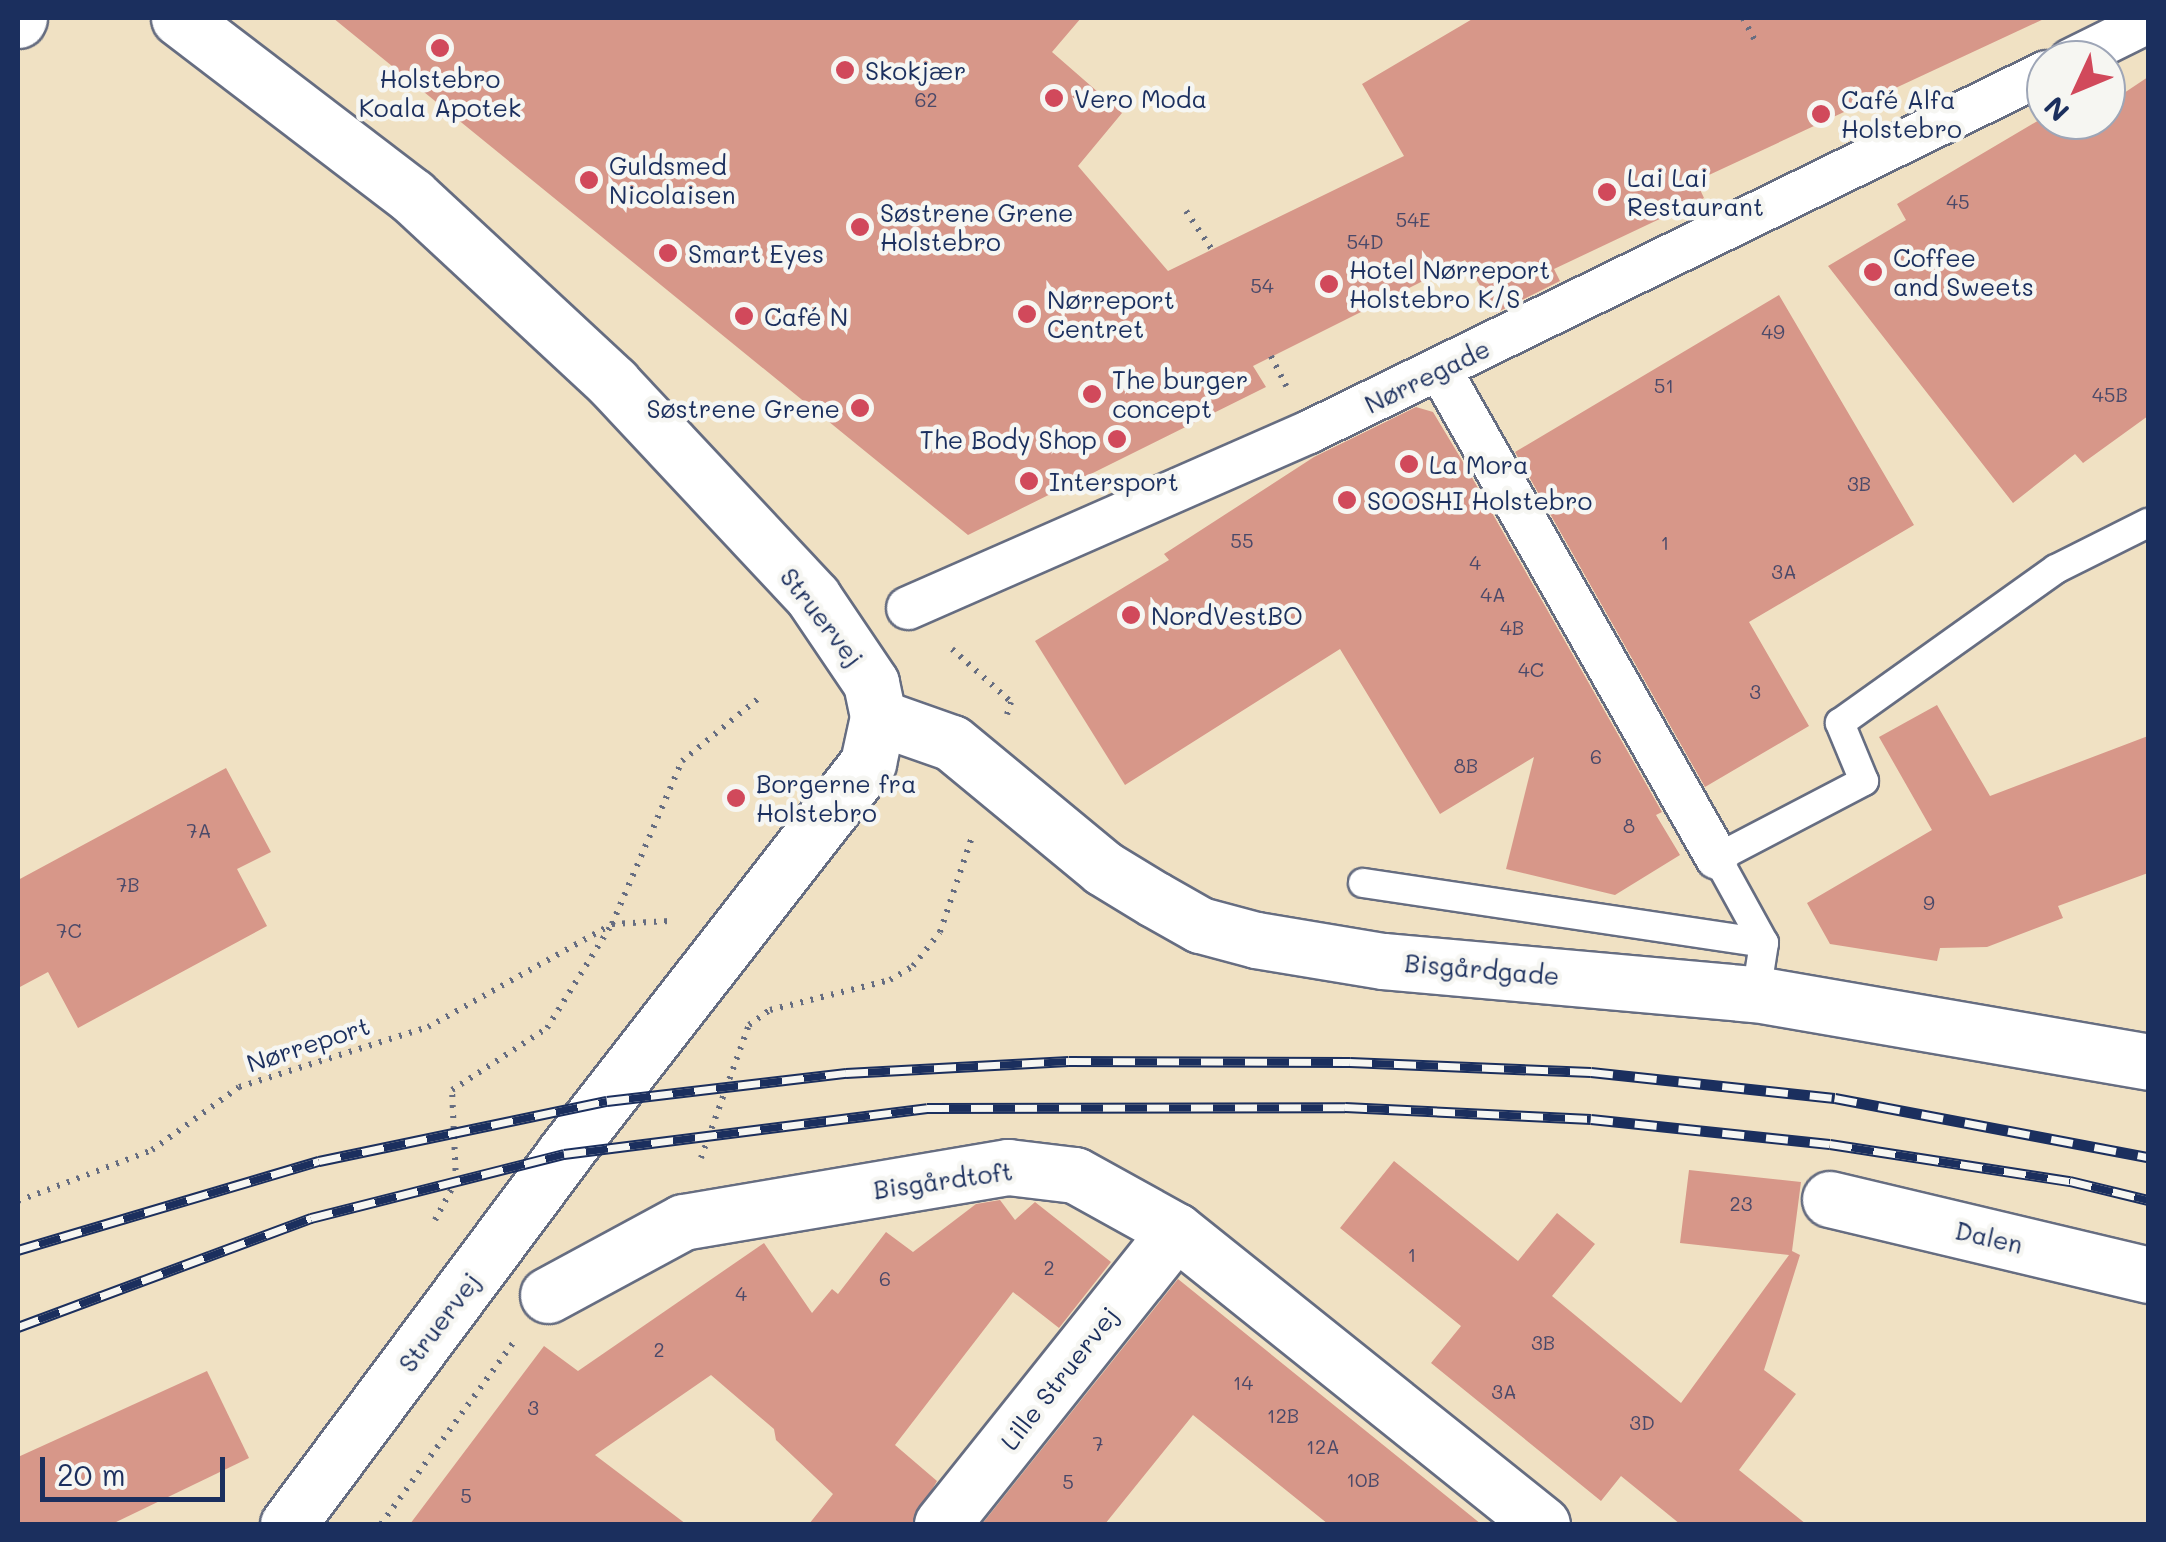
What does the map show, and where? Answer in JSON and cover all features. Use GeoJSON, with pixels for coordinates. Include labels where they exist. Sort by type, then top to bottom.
{"type":"FeatureCollection","features":[{"type":"Feature","properties":{"kind":"street","name":"Struervej"},"geometry":{"type":"LineString","coordinates":[[179,18],[412,196],[613,383],[813,598],[871,683],[878,717],[868,763],[564,1154],[288,1524]]}},
{"type":"Feature","properties":{"kind":"street"},"geometry":{"type":"LineString","coordinates":[[2105,40],[2134,23]]}},
{"type":"Feature","properties":{"kind":"street","name":"Nørregade"},"geometry":{"type":"LineString","coordinates":[[908,608],[1440,370],[2026,82]]}},
{"type":"Feature","properties":{"kind":"street"},"geometry":{"type":"LineString","coordinates":[[1440,370],[1717,858]]}},
{"type":"Feature","properties":{"kind":"street","name":"Bisgårdgade"},"geometry":{"type":"LineString","coordinates":[[878,717],[952,743],[1103,868],[1219,930],[1384,961],[1760,968],[2148,1062]]}},
{"type":"Feature","properties":{"kind":"street","name":"Bisgårdtoft"},"geometry":{"type":"LineString","coordinates":[[548,1295],[682,1222],[1008,1167],[1075,1174],[1176,1231],[1542,1524]]}},
{"type":"Feature","properties":{"kind":"street","name":"Dalen"},"geometry":{"type":"LineString","coordinates":[[1830,1200],[2148,1274]]}},
{"type":"Feature","properties":{"kind":"street","name":"Lille Struervej"},"geometry":{"type":"LineString","coordinates":[[942,1524],[1176,1231]]}},
{"type":"Feature","properties":{"kind":"lane"},"geometry":{"type":"LineString","coordinates":[[1760,968],[1717,858],[1864,781],[1840,724],[2056,569],[2148,523]]}},
{"type":"Feature","properties":{"kind":"lane"},"geometry":{"type":"LineString","coordinates":[[1363,883],[1760,968]]}},
{"type":"Feature","properties":{"kind":"path"},"geometry":{"type":"LineString","coordinates":[[1743,18],[1754,39]]}},
{"type":"Feature","properties":{"kind":"path"},"geometry":{"type":"LineString","coordinates":[[1186,211],[1211,248]]}},
{"type":"Feature","properties":{"kind":"path"},"geometry":{"type":"LineString","coordinates":[[682,1222],[722,1088],[749,1026],[770,1010],[890,980],[913,966],[940,932],[957,891],[1011,702],[908,608]]}},
{"type":"Feature","properties":{"kind":"path"},"geometry":{"type":"LineString","coordinates":[[429,1232],[456,1181],[452,1090],[547,1028],[612,924],[682,761],[758,698]]}},
{"type":"Feature","properties":{"kind":"path","name":"Nørreport"},"geometry":{"type":"LineString","coordinates":[[18,1201],[152,1150],[238,1086],[428,1026],[612,924]]}},
{"type":"Feature","properties":{"kind":"path"},"geometry":{"type":"LineString","coordinates":[[381,1524],[548,1295]]}},
{"type":"Feature","properties":{"kind":"building","name":"Nørreport Centret"},"geometry":{"type":"Polygon","coordinates":[[[333,18],[1081,18],[1052,52],[1122,113],[1078,166],[1168,271],[1404,156],[1362,84],[1474,18],[2046,18],[1696,181],[1704,198],[1554,269],[1560,281],[1496,313],[1465,260],[1253,366],[1266,387],[968,535],[333,18]]]}},
{"type":"Feature","properties":{"kind":"building"},"geometry":{"type":"Polygon","coordinates":[[[2148,77],[2148,416],[2083,463],[2075,454],[2013,503],[1828,266],[1906,220],[1897,204],[2026,128],[2026,140],[2126,140],[2126,92],[2148,77]]]}},
{"type":"Feature","properties":{"kind":"building"},"geometry":{"type":"Polygon","coordinates":[[[1779,295],[1914,525],[1749,622],[1809,726],[1705,787],[1515,452],[1779,295]]]}},
{"type":"Feature","properties":{"kind":"building"},"geometry":{"type":"Polygon","coordinates":[[[1416,407],[1433,412],[1466,467],[1662,812],[1656,815],[1680,855],[1615,895],[1506,869],[1534,757],[1440,814],[1340,649],[1125,785],[1035,641],[1169,560],[1164,554],[1314,457],[1416,407]]]}},
{"type":"Feature","properties":{"kind":"building"},"geometry":{"type":"Polygon","coordinates":[[[1937,705],[1990,796],[2148,736],[2148,873],[2058,906],[2063,918],[1987,947],[1940,948],[1937,961],[1830,944],[1807,903],[1932,830],[1879,737],[1937,705]]]}},
{"type":"Feature","properties":{"kind":"building"},"geometry":{"type":"Polygon","coordinates":[[[226,768],[271,852],[237,869],[267,926],[78,1028],[48,972],[18,988],[18,880],[226,768]]]}},
{"type":"Feature","properties":{"kind":"building"},"geometry":{"type":"Polygon","coordinates":[[[1394,1161],[1518,1261],[1557,1213],[1595,1244],[1552,1296],[1681,1403],[1789,1255],[1680,1243],[1689,1170],[1801,1182],[1792,1251],[1800,1255],[1764,1370],[1796,1394],[1739,1470],[1806,1524],[1680,1524],[1621,1476],[1601,1501],[1431,1363],[1461,1326],[1340,1228],[1394,1161]]]}},
{"type":"Feature","properties":{"kind":"building"},"geometry":{"type":"Polygon","coordinates":[[[1000,1200],[1015,1220],[1035,1202],[1111,1262],[1059,1328],[1013,1292],[895,1445],[937,1481],[912,1524],[809,1524],[833,1494],[776,1440],[774,1429],[711,1375],[595,1455],[686,1524],[410,1524],[544,1346],[578,1371],[764,1243],[812,1313],[832,1289],[838,1294],[886,1232],[913,1252],[976,1204],[1000,1200]]]}},
{"type":"Feature","properties":{"kind":"building"},"geometry":{"type":"Polygon","coordinates":[[[1178,1279],[1481,1524],[1328,1524],[1193,1415],[1105,1524],[982,1524],[1178,1279]]]}},
{"type":"Feature","properties":{"kind":"building"},"geometry":{"type":"Polygon","coordinates":[[[207,1371],[249,1458],[112,1524],[18,1524],[18,1457],[207,1371]]]}},
{"type":"Feature","properties":{"kind":"railway"},"geometry":{"type":"LineString","coordinates":[[18,1250],[319,1161],[607,1101],[846,1073],[1069,1061],[1350,1062],[1591,1072],[1835,1098],[2148,1157]]}},
{"type":"Feature","properties":{"kind":"railway"},"geometry":{"type":"LineString","coordinates":[[18,1327],[311,1218],[564,1154],[927,1108],[1345,1107],[1591,1119],[1830,1144],[2070,1181],[2148,1200]]}},
{"type":"Feature","properties":{"kind":"place","name":"Holstebro Koala Apotek"},"geometry":{"type":"Point","coordinates":[440,48]}},
{"type":"Feature","properties":{"kind":"place","name":"Skokjær"},"geometry":{"type":"Point","coordinates":[845,70]}},
{"type":"Feature","properties":{"kind":"place","name":"Vero Moda"},"geometry":{"type":"Point","coordinates":[1054,98]}},
{"type":"Feature","properties":{"kind":"place","name":"Café Alfa Holstebro"},"geometry":{"type":"Point","coordinates":[1821,114]}},
{"type":"Feature","properties":{"kind":"place","name":"Guldsmed Nicolaisen"},"geometry":{"type":"Point","coordinates":[589,180]}},
{"type":"Feature","properties":{"kind":"place","name":"Lai Lai Restaurant"},"geometry":{"type":"Point","coordinates":[1607,192]}},
{"type":"Feature","properties":{"kind":"place","name":"Søstrene Grene Holstebro"},"geometry":{"type":"Point","coordinates":[860,227]}},
{"type":"Feature","properties":{"kind":"place","name":"Smart Eyes"},"geometry":{"type":"Point","coordinates":[668,253]}},
{"type":"Feature","properties":{"kind":"place","name":"Coffee and Sweets"},"geometry":{"type":"Point","coordinates":[1873,272]}},
{"type":"Feature","properties":{"kind":"place","name":"Hotel Nørreport Holstebro K/S"},"geometry":{"type":"Point","coordinates":[1329,284]}},
{"type":"Feature","properties":{"kind":"place","name":"Nørreport Centret"},"geometry":{"type":"Point","coordinates":[1027,314]}},
{"type":"Feature","properties":{"kind":"place","name":"Café N"},"geometry":{"type":"Point","coordinates":[744,316]}},
{"type":"Feature","properties":{"kind":"place","name":"The burger concept"},"geometry":{"type":"Point","coordinates":[1092,394]}},
{"type":"Feature","properties":{"kind":"place","name":"Søstrene Grene"},"geometry":{"type":"Point","coordinates":[860,408]}},
{"type":"Feature","properties":{"kind":"place","name":"The Body Shop"},"geometry":{"type":"Point","coordinates":[1117,439]}},
{"type":"Feature","properties":{"kind":"place","name":"La Mora"},"geometry":{"type":"Point","coordinates":[1409,464]}},
{"type":"Feature","properties":{"kind":"place","name":"Intersport"},"geometry":{"type":"Point","coordinates":[1029,481]}},
{"type":"Feature","properties":{"kind":"place","name":"SOOSHI Holstebro"},"geometry":{"type":"Point","coordinates":[1347,500]}},
{"type":"Feature","properties":{"kind":"place","name":"NordVestBO"},"geometry":{"type":"Point","coordinates":[1131,615]}},
{"type":"Feature","properties":{"kind":"place","name":"Borgerne fra Holstebro"},"geometry":{"type":"Point","coordinates":[736,798]}}]}
